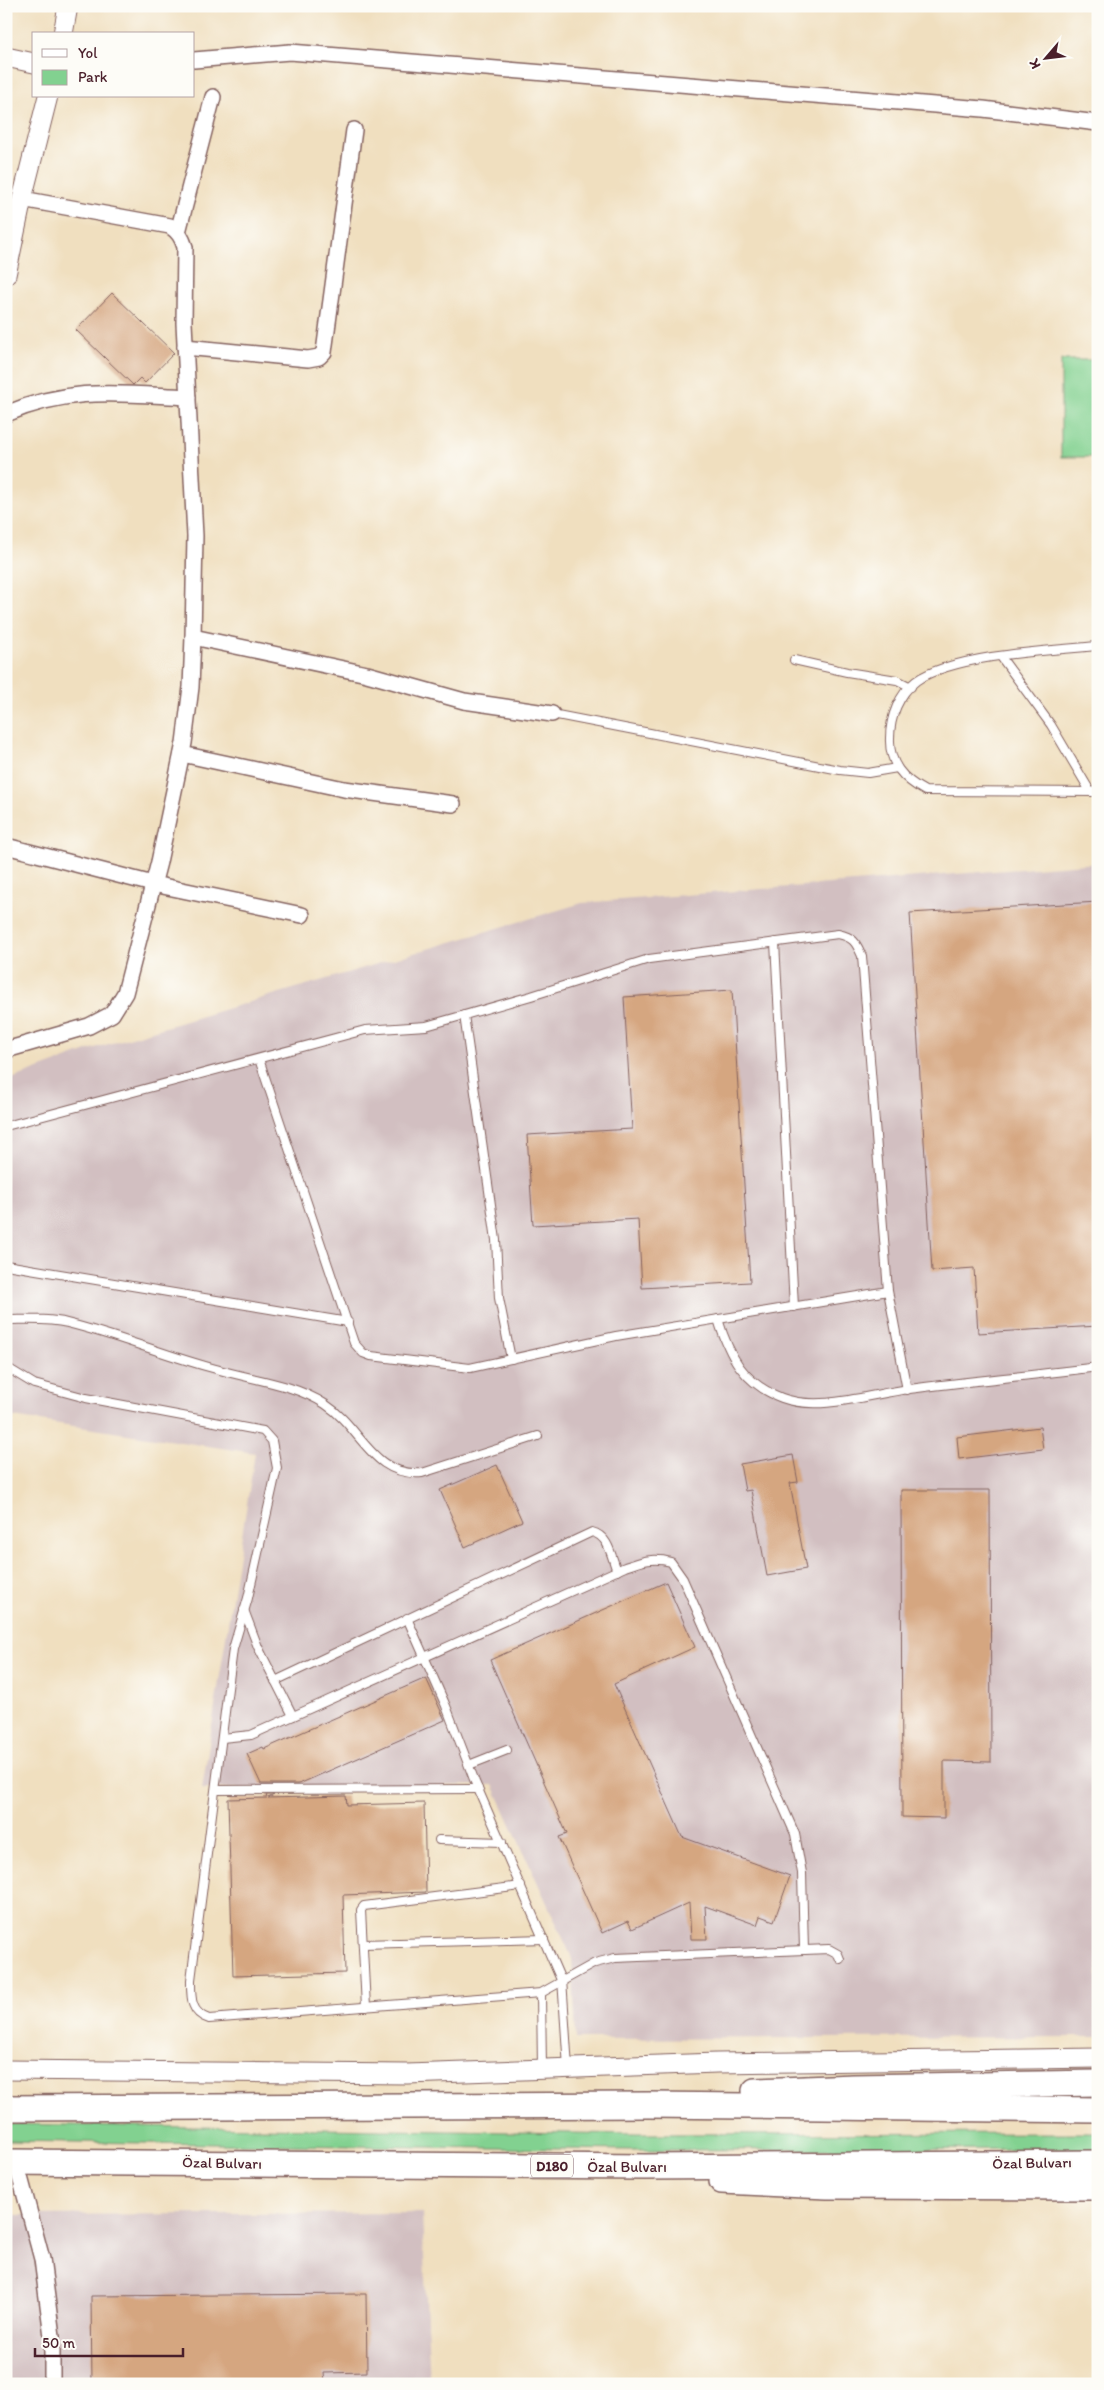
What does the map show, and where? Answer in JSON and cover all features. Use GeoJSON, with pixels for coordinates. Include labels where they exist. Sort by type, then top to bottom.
{"type":"FeatureCollection","features":[{"type":"Feature","properties":{"kind":"highway"},"geometry":{"type":"LineString","coordinates":[[649,2105],[694,2093],[854,2087],[1098,2083]]}},
{"type":"Feature","properties":{"kind":"highway"},"geometry":{"type":"LineString","coordinates":[[6,2108],[649,2105],[1098,2110]]}},
{"type":"Feature","properties":{"kind":"highway","name":"Özal Bulvarı"},"geometry":{"type":"LineString","coordinates":[[11,2162],[646,2167],[1098,2163]]}},
{"type":"Feature","properties":{"kind":"highway","name":"D180"},"geometry":{"type":"LineString","coordinates":[[646,2167],[739,2183],[827,2186],[1098,2187]]}},
{"type":"Feature","properties":{"kind":"street"},"geometry":{"type":"LineString","coordinates":[[63,32],[68,6]]}},
{"type":"Feature","properties":{"kind":"street"},"geometry":{"type":"LineString","coordinates":[[195,60],[300,53],[983,109],[1098,124]]}},
{"type":"Feature","properties":{"kind":"street"},"geometry":{"type":"LineString","coordinates":[[6,57],[32,63]]}},
{"type":"Feature","properties":{"kind":"street"},"geometry":{"type":"LineString","coordinates":[[178,232],[213,97]]}},
{"type":"Feature","properties":{"kind":"street"},"geometry":{"type":"LineString","coordinates":[[6,275],[22,199],[47,98]]}},
{"type":"Feature","properties":{"kind":"street"},"geometry":{"type":"LineString","coordinates":[[186,347],[308,359],[319,357],[324,352],[354,130]]}},
{"type":"Feature","properties":{"kind":"street"},"geometry":{"type":"LineString","coordinates":[[6,1050],[89,1026],[112,1014],[125,994],[153,884],[182,754],[191,687],[195,536],[186,347],[185,247],[178,232],[170,226],[22,199]]}},
{"type":"Feature","properties":{"kind":"street"},"geometry":{"type":"LineString","coordinates":[[6,414],[52,398],[77,394],[188,397]]}},
{"type":"Feature","properties":{"kind":"street"},"geometry":{"type":"LineString","coordinates":[[193,637],[367,674],[464,701],[552,714]]}},
{"type":"Feature","properties":{"kind":"street"},"geometry":{"type":"LineString","coordinates":[[182,754],[344,789],[453,804]]}},
{"type":"Feature","properties":{"kind":"street"},"geometry":{"type":"LineString","coordinates":[[6,846],[153,884],[302,915]]}},
{"type":"Feature","properties":{"kind":"street"},"geometry":{"type":"LineString","coordinates":[[6,2070],[361,2074],[717,2063],[1098,2058]]}},
{"type":"Feature","properties":{"kind":"street"},"geometry":{"type":"LineString","coordinates":[[11,2162],[42,2258],[52,2336],[52,2384]]}},
{"type":"Feature","properties":{"kind":"lane"},"geometry":{"type":"LineString","coordinates":[[1094,792],[925,791],[909,782],[897,768],[892,758],[890,739],[896,708],[911,687],[926,676],[971,661],[1098,646]]}},
{"type":"Feature","properties":{"kind":"lane"},"geometry":{"type":"LineString","coordinates":[[1000,657],[1051,725],[1094,792]]}},
{"type":"Feature","properties":{"kind":"lane"},"geometry":{"type":"LineString","coordinates":[[794,660],[847,672],[897,680],[911,687]]}},
{"type":"Feature","properties":{"kind":"lane"},"geometry":{"type":"LineString","coordinates":[[552,714],[840,770],[868,773],[897,768]]}},
{"type":"Feature","properties":{"kind":"lane"},"geometry":{"type":"LineString","coordinates":[[6,1126],[366,1030],[426,1026],[649,959],[838,934],[850,936],[856,942],[862,956],[888,1292],[907,1390]]}},
{"type":"Feature","properties":{"kind":"lane"},"geometry":{"type":"LineString","coordinates":[[775,942],[794,1307]]}},
{"type":"Feature","properties":{"kind":"lane"},"geometry":{"type":"LineString","coordinates":[[464,1015],[495,1232],[500,1306],[511,1359]]}},
{"type":"Feature","properties":{"kind":"lane"},"geometry":{"type":"LineString","coordinates":[[259,1059],[354,1343],[363,1353],[371,1356],[470,1368],[616,1336],[888,1292]]}},
{"type":"Feature","properties":{"kind":"lane"},"geometry":{"type":"LineString","coordinates":[[6,1265],[348,1322]]}},
{"type":"Feature","properties":{"kind":"lane"},"geometry":{"type":"LineString","coordinates":[[718,1319],[724,1338],[742,1372],[762,1389],[781,1398],[813,1405],[907,1390],[1098,1367]]}},
{"type":"Feature","properties":{"kind":"lane"},"geometry":{"type":"LineString","coordinates":[[6,1320],[66,1323],[216,1370],[296,1389],[325,1404],[338,1414],[387,1467],[407,1475],[422,1473],[538,1436]]}},
{"type":"Feature","properties":{"kind":"lane"},"geometry":{"type":"LineString","coordinates":[[6,1367],[34,1384],[86,1398],[263,1431],[272,1441],[277,1468],[233,1649],[191,1980],[192,2003],[200,2016],[210,2019],[540,1992],[595,1964],[615,1958],[829,1949],[838,1954],[840,1959]]}},
{"type":"Feature","properties":{"kind":"lane"},"geometry":{"type":"LineString","coordinates":[[275,1681],[592,1532],[600,1534],[606,1541],[617,1571]]}},
{"type":"Feature","properties":{"kind":"lane"},"geometry":{"type":"LineString","coordinates":[[222,1738],[251,1735],[645,1560],[656,1558],[671,1562],[683,1579],[795,1834],[802,1873],[804,1950]]}},
{"type":"Feature","properties":{"kind":"lane"},"geometry":{"type":"LineString","coordinates":[[244,1610],[258,1647],[293,1716]]}},
{"type":"Feature","properties":{"kind":"lane"},"geometry":{"type":"LineString","coordinates":[[407,1618],[446,1706],[478,1789],[562,1980],[568,2068]]}},
{"type":"Feature","properties":{"kind":"lane"},"geometry":{"type":"LineString","coordinates":[[469,1765],[507,1750]]}},
{"type":"Feature","properties":{"kind":"lane"},"geometry":{"type":"LineString","coordinates":[[216,1790],[478,1789]]}},
{"type":"Feature","properties":{"kind":"lane"},"geometry":{"type":"LineString","coordinates":[[439,1840],[502,1842]]}},
{"type":"Feature","properties":{"kind":"lane"},"geometry":{"type":"LineString","coordinates":[[366,2006],[361,1910],[368,1904],[521,1886]]}},
{"type":"Feature","properties":{"kind":"lane"},"geometry":{"type":"LineString","coordinates":[[363,1944],[544,1939]]}},
{"type":"Feature","properties":{"kind":"lane"},"geometry":{"type":"LineString","coordinates":[[540,1992],[542,2069]]}},
{"type":"Feature","properties":{"kind":"shaded area"},"geometry":{"type":"Polygon","coordinates":[[[1098,863],[1098,2037],[576,2039],[572,1958],[493,1785],[202,1789],[255,1453],[6,1416],[6,1081],[95,1048],[582,903],[1098,863]]]}},
{"type":"Feature","properties":{"kind":"shaded area"},"geometry":{"type":"Polygon","coordinates":[[[422,2213],[430,2384],[6,2384],[6,2215],[422,2213]]]}},
{"type":"Feature","properties":{"kind":"green space"},"geometry":{"type":"Polygon","coordinates":[[[1061,360],[1098,360],[1098,457],[1061,457],[1061,360]]]}},
{"type":"Feature","properties":{"kind":"green space"},"geometry":{"type":"Polygon","coordinates":[[[6,2124],[637,2134],[1098,2133],[1098,2149],[629,2150],[6,2141],[6,2124]]]}},
{"type":"Feature","properties":{"kind":"building"},"geometry":{"type":"Polygon","coordinates":[[[112,293],[174,353],[145,383],[140,378],[133,385],[76,330],[112,293]]]}},
{"type":"Feature","properties":{"kind":"building"},"geometry":{"type":"Polygon","coordinates":[[[1098,902],[1098,1326],[978,1333],[974,1268],[932,1271],[910,913],[1098,902]]]}},
{"type":"Feature","properties":{"kind":"building"},"geometry":{"type":"Polygon","coordinates":[[[732,990],[750,1282],[642,1288],[638,1219],[533,1225],[527,1135],[632,1129],[624,997],[732,990]]]}},
{"type":"Feature","properties":{"kind":"building"},"geometry":{"type":"Polygon","coordinates":[[[1040,1427],[1043,1449],[959,1459],[957,1437],[1040,1427]]]}},
{"type":"Feature","properties":{"kind":"building"},"geometry":{"type":"Polygon","coordinates":[[[793,1455],[798,1482],[790,1483],[806,1569],[767,1576],[751,1490],[745,1491],[740,1464],[793,1455]]]}},
{"type":"Feature","properties":{"kind":"building"},"geometry":{"type":"Polygon","coordinates":[[[497,1465],[522,1521],[465,1547],[440,1490],[497,1465]]]}},
{"type":"Feature","properties":{"kind":"building"},"geometry":{"type":"Polygon","coordinates":[[[901,1490],[990,1490],[991,1762],[944,1761],[944,1818],[902,1817],[901,1490]]]}},
{"type":"Feature","properties":{"kind":"building"},"geometry":{"type":"Polygon","coordinates":[[[666,1582],[695,1647],[614,1684],[682,1837],[790,1876],[774,1921],[760,1916],[757,1925],[705,1906],[707,1939],[691,1939],[689,1903],[632,1929],[628,1921],[602,1933],[559,1837],[567,1834],[490,1660],[666,1582]]]}},
{"type":"Feature","properties":{"kind":"building"},"geometry":{"type":"Polygon","coordinates":[[[426,1678],[445,1720],[299,1784],[261,1784],[247,1754],[263,1747],[264,1749],[426,1678]]]}},
{"type":"Feature","properties":{"kind":"building"},"geometry":{"type":"Polygon","coordinates":[[[266,1795],[274,1795],[268,1798],[346,1796],[347,1805],[424,1803],[426,1892],[343,1895],[345,1973],[233,1976],[228,1799],[267,1798],[266,1795]]]}},
{"type":"Feature","properties":{"kind":"building"},"geometry":{"type":"Polygon","coordinates":[[[366,2294],[367,2372],[324,2373],[325,2384],[92,2384],[91,2296],[366,2294]]]}}]}
